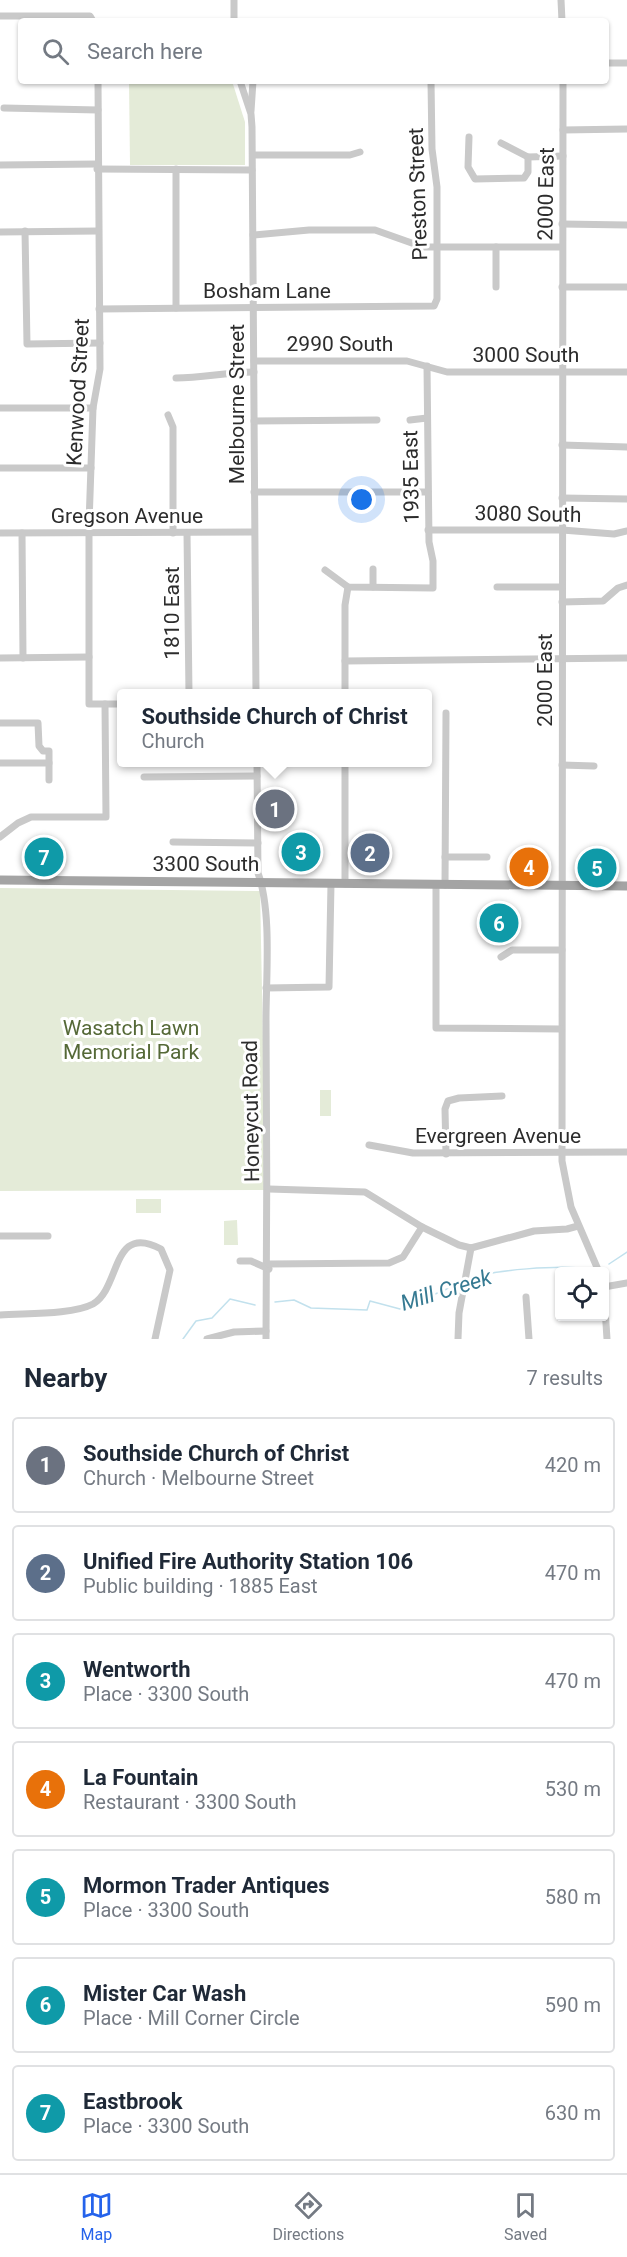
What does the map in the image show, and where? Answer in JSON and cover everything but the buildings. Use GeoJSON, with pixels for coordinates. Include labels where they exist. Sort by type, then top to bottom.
{"type":"FeatureCollection","features":[{"type":"Feature","properties":{"kind":"main road","name":"3300 South"},"geometry":{"type":"LineString","coordinates":[[0,880],[627,886]]}},
{"type":"Feature","properties":{"kind":"street"},"geometry":{"type":"LineString","coordinates":[[234,0],[234,18]]}},
{"type":"Feature","properties":{"kind":"street"},"geometry":{"type":"LineString","coordinates":[[561,0],[562,18]]}},
{"type":"Feature","properties":{"kind":"street"},"geometry":{"type":"LineString","coordinates":[[0,16],[61,18]]}},
{"type":"Feature","properties":{"kind":"street"},"geometry":{"type":"LineString","coordinates":[[609,63],[627,63]]}},
{"type":"Feature","properties":{"kind":"street","name":"Kenwood Street"},"geometry":{"type":"LineString","coordinates":[[98,84],[100,379],[93,408],[89,533],[89,704],[105,704]]}},
{"type":"Feature","properties":{"kind":"street","name":"Melbourne Street"},"geometry":{"type":"LineString","coordinates":[[241,84],[251,114]]}},
{"type":"Feature","properties":{"kind":"street","name":"Melbourne Street"},"geometry":{"type":"LineString","coordinates":[[253,84],[251,114],[256,689]]}},
{"type":"Feature","properties":{"kind":"street","name":"Preston Street"},"geometry":{"type":"LineString","coordinates":[[431,84],[432,149],[437,187],[437,299],[434,306]]}},
{"type":"Feature","properties":{"kind":"street","name":"2000 East"},"geometry":{"type":"LineString","coordinates":[[562,84],[562,1153],[567,1193],[578,1226],[597,1267]]}},
{"type":"Feature","properties":{"kind":"street"},"geometry":{"type":"LineString","coordinates":[[4,108],[98,110]]}},
{"type":"Feature","properties":{"kind":"street"},"geometry":{"type":"LineString","coordinates":[[563,130],[627,129]]}},
{"type":"Feature","properties":{"kind":"street"},"geometry":{"type":"LineString","coordinates":[[469,137],[468,167],[471,176],[478,179],[524,178],[528,172],[528,157]]}},
{"type":"Feature","properties":{"kind":"street"},"geometry":{"type":"LineString","coordinates":[[501,143],[528,157],[563,156]]}},
{"type":"Feature","properties":{"kind":"street"},"geometry":{"type":"LineString","coordinates":[[253,155],[350,155],[360,152]]}},
{"type":"Feature","properties":{"kind":"street"},"geometry":{"type":"LineString","coordinates":[[0,165],[252,170]]}},
{"type":"Feature","properties":{"kind":"street"},"geometry":{"type":"LineString","coordinates":[[176,169],[176,308]]}},
{"type":"Feature","properties":{"kind":"street"},"geometry":{"type":"LineString","coordinates":[[562,224],[627,225]]}},
{"type":"Feature","properties":{"kind":"street"},"geometry":{"type":"LineString","coordinates":[[253,235],[309,230],[375,230],[412,245],[562,247]]}},
{"type":"Feature","properties":{"kind":"street"},"geometry":{"type":"LineString","coordinates":[[25,231],[27,344],[100,343]]}},
{"type":"Feature","properties":{"kind":"street"},"geometry":{"type":"LineString","coordinates":[[0,232],[98,231]]}},
{"type":"Feature","properties":{"kind":"street"},"geometry":{"type":"LineString","coordinates":[[496,247],[496,287]]}},
{"type":"Feature","properties":{"kind":"street"},"geometry":{"type":"LineString","coordinates":[[562,287],[627,287]]}},
{"type":"Feature","properties":{"kind":"street","name":"Bosham Lane"},"geometry":{"type":"LineString","coordinates":[[99,309],[434,306]]}},
{"type":"Feature","properties":{"kind":"street","name":"2990 South"},"geometry":{"type":"LineString","coordinates":[[254,361],[407,361],[427,366]]}},
{"type":"Feature","properties":{"kind":"street","name":"3000 South"},"geometry":{"type":"LineString","coordinates":[[427,366],[447,372],[627,372]]}},
{"type":"Feature","properties":{"kind":"street","name":"1935 East"},"geometry":{"type":"LineString","coordinates":[[373,588],[434,588],[428,530],[427,366]]}},
{"type":"Feature","properties":{"kind":"street"},"geometry":{"type":"LineString","coordinates":[[176,378],[206,378],[220,372],[254,372]]}},
{"type":"Feature","properties":{"kind":"street"},"geometry":{"type":"LineString","coordinates":[[0,408],[93,408]]}},
{"type":"Feature","properties":{"kind":"street"},"geometry":{"type":"LineString","coordinates":[[168,415],[173,427],[174,533]]}},
{"type":"Feature","properties":{"kind":"street"},"geometry":{"type":"LineString","coordinates":[[410,420],[428,418]]}},
{"type":"Feature","properties":{"kind":"street"},"geometry":{"type":"LineString","coordinates":[[254,421],[377,420]]}},
{"type":"Feature","properties":{"kind":"street"},"geometry":{"type":"LineString","coordinates":[[562,445],[627,447]]}},
{"type":"Feature","properties":{"kind":"street"},"geometry":{"type":"LineString","coordinates":[[0,468],[91,468]]}},
{"type":"Feature","properties":{"kind":"street"},"geometry":{"type":"LineString","coordinates":[[254,492],[428,492]]}},
{"type":"Feature","properties":{"kind":"street"},"geometry":{"type":"LineString","coordinates":[[562,498],[627,499]]}},
{"type":"Feature","properties":{"kind":"street","name":"3080 South"},"geometry":{"type":"LineString","coordinates":[[428,530],[562,530],[614,534],[627,531]]}},
{"type":"Feature","properties":{"kind":"street","name":"Gregson Avenue"},"geometry":{"type":"LineString","coordinates":[[0,533],[254,532]]}},
{"type":"Feature","properties":{"kind":"street"},"geometry":{"type":"LineString","coordinates":[[22,533],[23,658]]}},
{"type":"Feature","properties":{"kind":"street","name":"1810 East"},"geometry":{"type":"LineString","coordinates":[[188,533],[189,689]]}},
{"type":"Feature","properties":{"kind":"street"},"geometry":{"type":"LineString","coordinates":[[325,570],[348,587],[373,588],[373,569]]}},
{"type":"Feature","properties":{"kind":"street"},"geometry":{"type":"LineString","coordinates":[[562,602],[603,601],[618,588],[627,585]]}},
{"type":"Feature","properties":{"kind":"street"},"geometry":{"type":"LineString","coordinates":[[345,689],[345,605],[348,587]]}},
{"type":"Feature","properties":{"kind":"street"},"geometry":{"type":"LineString","coordinates":[[497,587],[562,587]]}},
{"type":"Feature","properties":{"kind":"street"},"geometry":{"type":"LineString","coordinates":[[0,658],[89,657]]}},
{"type":"Feature","properties":{"kind":"street"},"geometry":{"type":"LineString","coordinates":[[345,661],[627,658]]}},
{"type":"Feature","properties":{"kind":"street"},"geometry":{"type":"LineString","coordinates":[[0,837],[18,823],[31,818],[106,817],[105,704],[117,704]]}},
{"type":"Feature","properties":{"kind":"street"},"geometry":{"type":"LineString","coordinates":[[446,712],[445,857],[440,885],[436,1028],[561,1029]]}},
{"type":"Feature","properties":{"kind":"street"},"geometry":{"type":"LineString","coordinates":[[0,723],[38,723],[39,746],[43,751],[49,751],[49,780]]}},
{"type":"Feature","properties":{"kind":"street"},"geometry":{"type":"LineString","coordinates":[[0,763],[49,763]]}},
{"type":"Feature","properties":{"kind":"street"},"geometry":{"type":"LineString","coordinates":[[562,765],[594,766]]}},
{"type":"Feature","properties":{"kind":"street"},"geometry":{"type":"LineString","coordinates":[[257,767],[258,873],[261,882]]}},
{"type":"Feature","properties":{"kind":"street"},"geometry":{"type":"LineString","coordinates":[[345,767],[345,884]]}},
{"type":"Feature","properties":{"kind":"street"},"geometry":{"type":"LineString","coordinates":[[144,777],[257,776]]}},
{"type":"Feature","properties":{"kind":"street"},"geometry":{"type":"LineString","coordinates":[[173,842],[258,843]]}},
{"type":"Feature","properties":{"kind":"street"},"geometry":{"type":"LineString","coordinates":[[445,857],[488,857]]}},
{"type":"Feature","properties":{"kind":"street","name":"Honeycut Road"},"geometry":{"type":"LineString","coordinates":[[261,882],[264,891],[269,1189],[266,1335]]}},
{"type":"Feature","properties":{"kind":"street"},"geometry":{"type":"LineString","coordinates":[[266,988],[329,987],[332,884]]}},
{"type":"Feature","properties":{"kind":"street"},"geometry":{"type":"LineString","coordinates":[[501,957],[512,950],[562,950]]}},
{"type":"Feature","properties":{"kind":"street"},"geometry":{"type":"LineString","coordinates":[[446,1154],[445,1105],[448,1101],[459,1098],[502,1096]]}},
{"type":"Feature","properties":{"kind":"street","name":"Evergreen Avenue"},"geometry":{"type":"LineString","coordinates":[[369,1145],[405,1153],[627,1152]]}},
{"type":"Feature","properties":{"kind":"street"},"geometry":{"type":"LineString","coordinates":[[269,1189],[365,1192],[380,1198],[423,1227],[459,1245],[471,1248],[500,1242],[523,1233],[578,1226]]}},
{"type":"Feature","properties":{"kind":"street"},"geometry":{"type":"LineString","coordinates":[[240,1261],[251,1261],[269,1267],[389,1263],[406,1253],[423,1227]]}},
{"type":"Feature","properties":{"kind":"street"},"geometry":{"type":"LineString","coordinates":[[0,1236],[48,1236]]}},
{"type":"Feature","properties":{"kind":"street"},"geometry":{"type":"LineString","coordinates":[[0,1316],[77,1309],[90,1305],[104,1293],[116,1263],[126,1249],[139,1243],[152,1244],[166,1256],[170,1270],[155,1339]]}},
{"type":"Feature","properties":{"kind":"street"},"geometry":{"type":"LineString","coordinates":[[458,1339],[459,1313],[471,1248]]}},
{"type":"Feature","properties":{"kind":"street"},"geometry":{"type":"LineString","coordinates":[[609,1288],[627,1283]]}},
{"type":"Feature","properties":{"kind":"street"},"geometry":{"type":"LineString","coordinates":[[526,1298],[529,1339]]}},
{"type":"Feature","properties":{"kind":"street"},"geometry":{"type":"LineString","coordinates":[[606,1321],[607,1339]]}},
{"type":"Feature","properties":{"kind":"street"},"geometry":{"type":"LineString","coordinates":[[207,1339],[234,1332],[266,1335]]}},
{"type":"Feature","properties":{"kind":"green space"},"geometry":{"type":"Polygon","coordinates":[[[129,84],[233,84],[245,122],[245,165],[130,165],[129,84]]]}},
{"type":"Feature","properties":{"kind":"green space","name":"Wasatch Lawn Memorial Park"},"geometry":{"type":"Polygon","coordinates":[[[0,888],[260,891],[266,1190],[0,1191],[0,888]]]}},
{"type":"Feature","properties":{"kind":"green space"},"geometry":{"type":"Polygon","coordinates":[[[320,1090],[331,1090],[331,1116],[320,1116],[320,1090]]]}},
{"type":"Feature","properties":{"kind":"green space"},"geometry":{"type":"Polygon","coordinates":[[[136,1199],[161,1199],[161,1213],[136,1213],[136,1199]]]}},
{"type":"Feature","properties":{"kind":"green space"},"geometry":{"type":"Polygon","coordinates":[[[237,1220],[238,1245],[224,1245],[224,1221],[237,1220]]]}},
{"type":"Feature","properties":{"kind":"waterway","name":"Mill Creek"},"geometry":{"type":"LineString","coordinates":[[609,1264],[627,1252]]}},
{"type":"Feature","properties":{"kind":"waterway","name":"Mill Creek"},"geometry":{"type":"LineString","coordinates":[[468,1280],[493,1273],[555,1267]]}},
{"type":"Feature","properties":{"kind":"waterway","name":"Mill Creek"},"geometry":{"type":"LineString","coordinates":[[275,1302],[294,1300],[311,1308],[367,1310],[370,1301],[400,1309],[461,1283]]}},
{"type":"Feature","properties":{"kind":"waterway","name":"Mill Creek"},"geometry":{"type":"LineString","coordinates":[[183,1339],[196,1321],[212,1318],[230,1299],[255,1305]]}},
{"type":"Feature","properties":{"kind":"place","name":"Southside Church of Christ"},"geometry":{"type":"Point","coordinates":[275,809]}},
{"type":"Feature","properties":{"kind":"place","name":"Wentworth"},"geometry":{"type":"Point","coordinates":[301,852]}},
{"type":"Feature","properties":{"kind":"place","name":"Unified Fire Authority Station 106"},"geometry":{"type":"Point","coordinates":[370,853]}},
{"type":"Feature","properties":{"kind":"place","name":"Eastbrook"},"geometry":{"type":"Point","coordinates":[44,857]}},
{"type":"Feature","properties":{"kind":"place","name":"La Fountain"},"geometry":{"type":"Point","coordinates":[529,867]}},
{"type":"Feature","properties":{"kind":"place","name":"Mormon Trader Antiques"},"geometry":{"type":"Point","coordinates":[597,868]}},
{"type":"Feature","properties":{"kind":"place","name":"Mister Car Wash"},"geometry":{"type":"Point","coordinates":[499,923]}}]}
